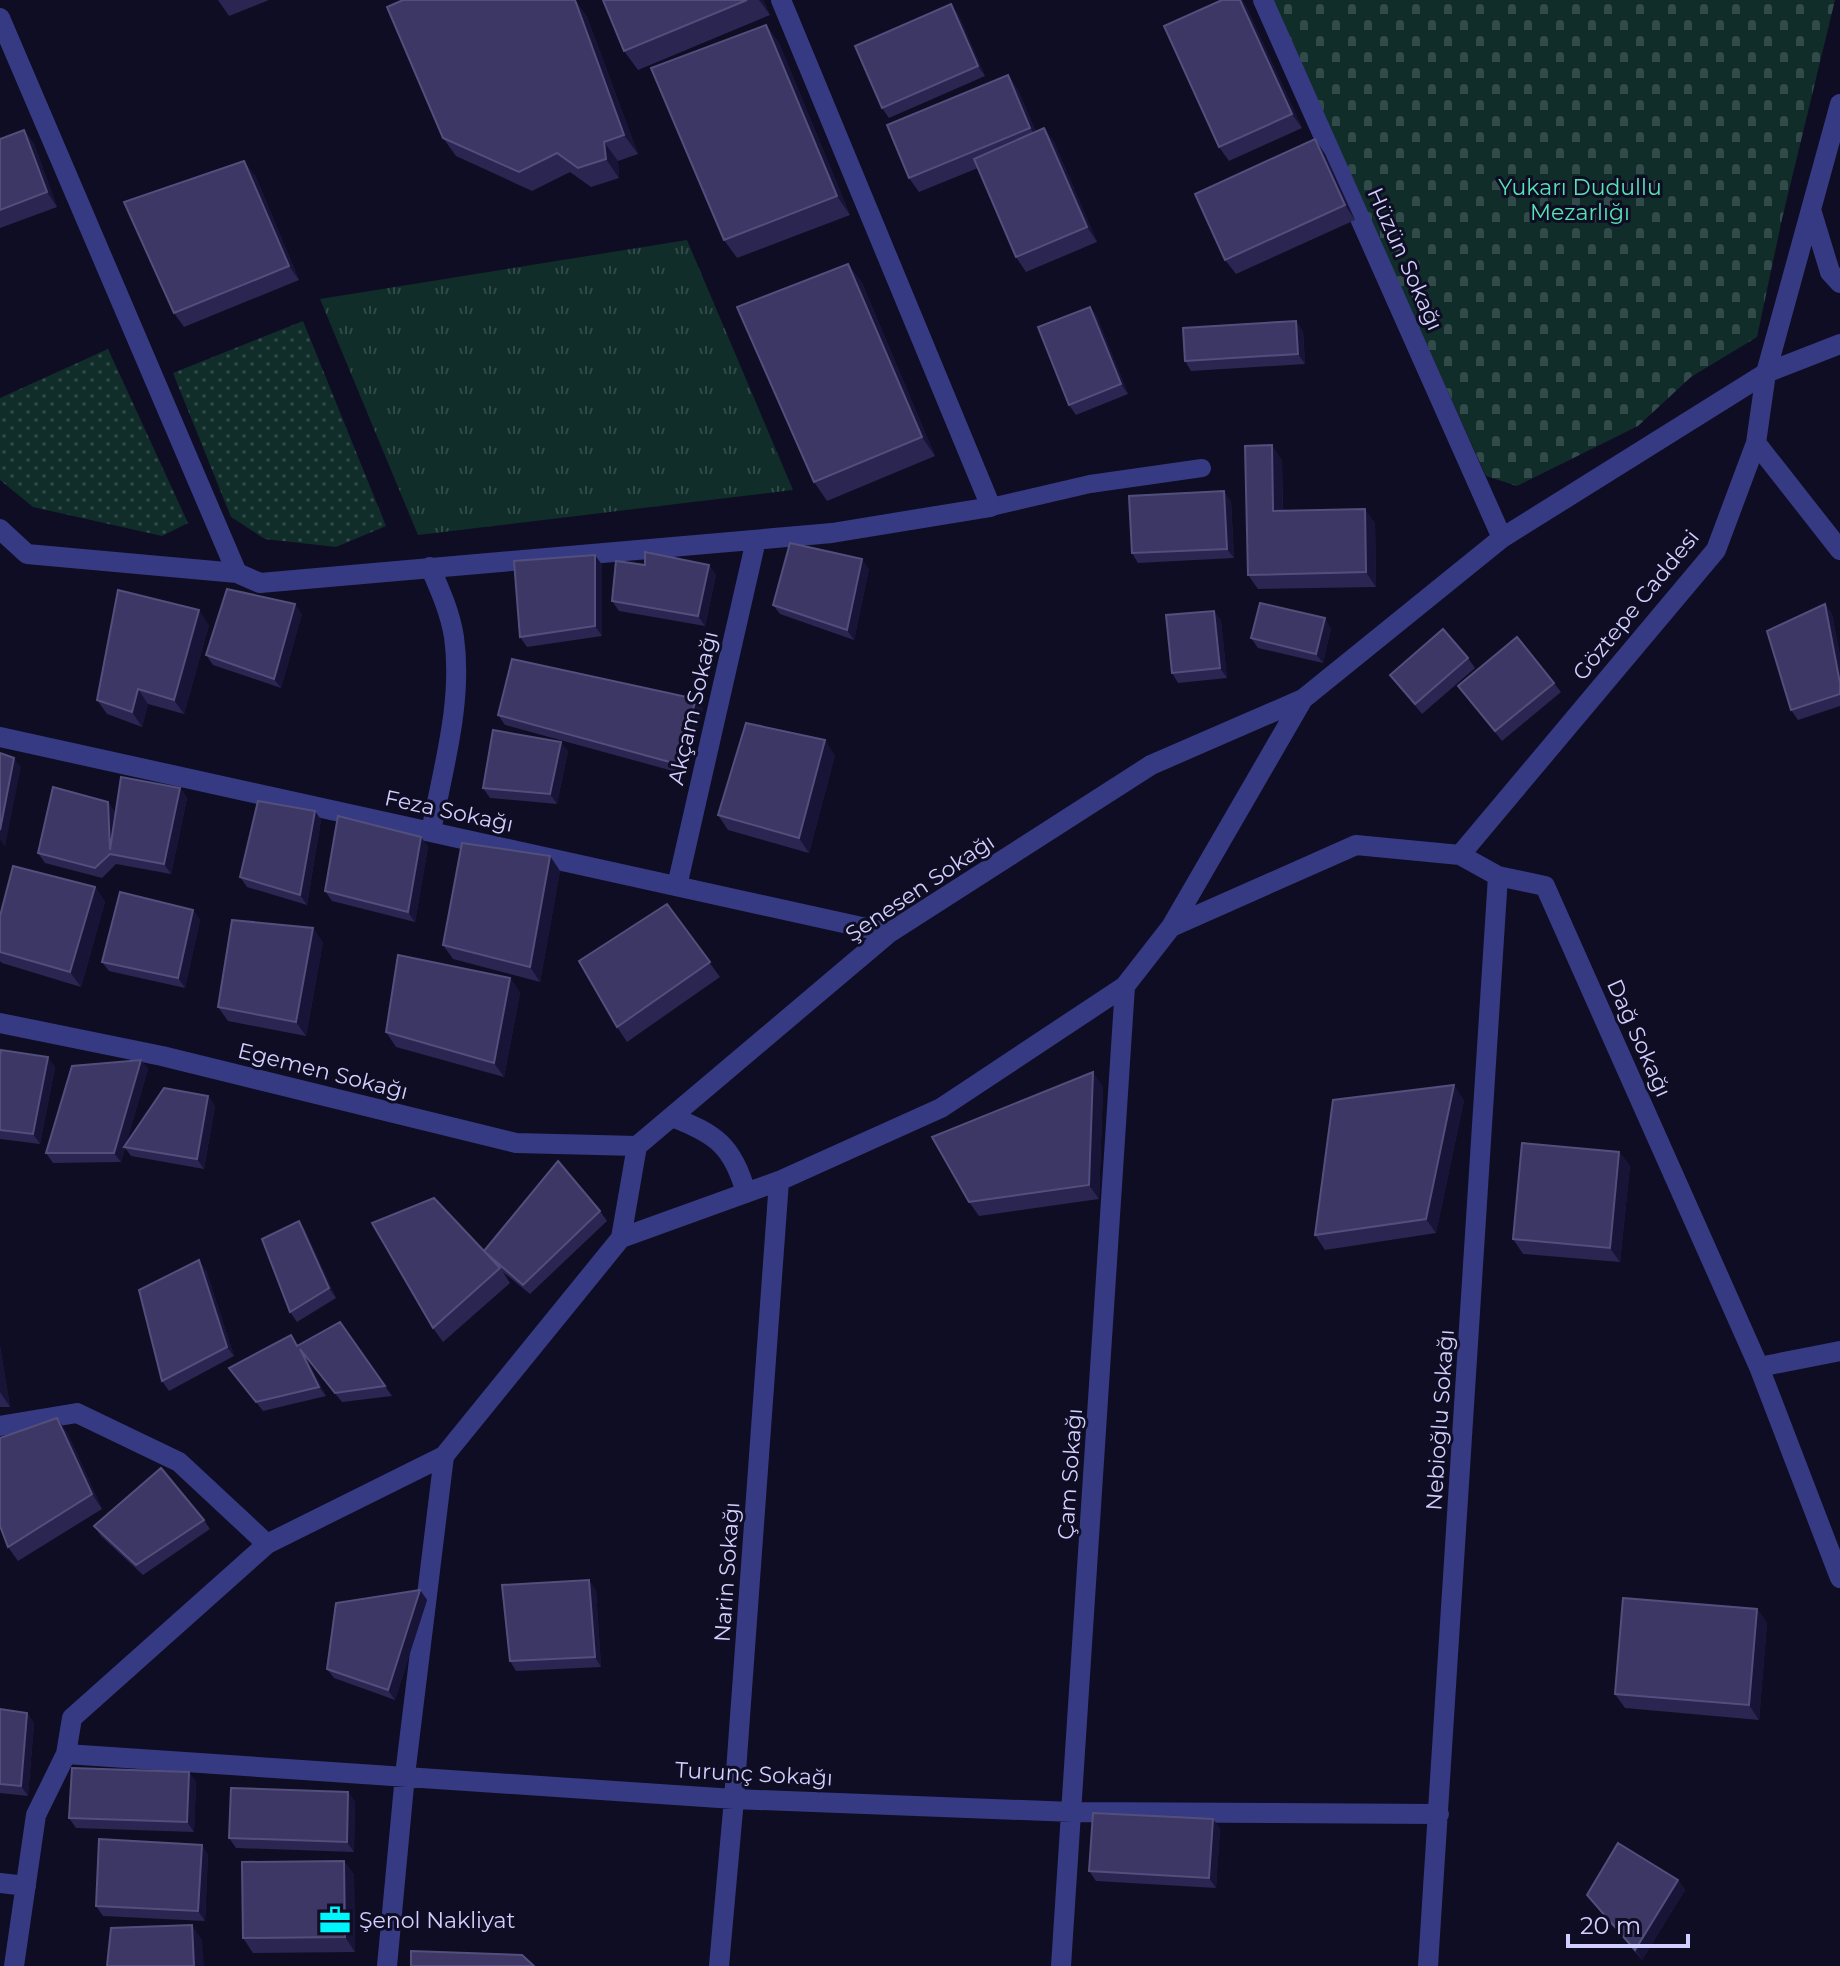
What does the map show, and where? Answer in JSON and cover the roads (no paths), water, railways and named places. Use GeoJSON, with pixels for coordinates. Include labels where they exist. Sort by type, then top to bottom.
{"type":"FeatureCollection","features":[{"type":"Feature","properties":{"kind":"street"},"geometry":{"type":"LineString","coordinates":[[0,529],[27,554],[237,573],[260,583],[832,533],[991,507],[781,0]]}},
{"type":"Feature","properties":{"kind":"street","name":"Hüzün Sokağı"},"geometry":{"type":"LineString","coordinates":[[1263,0],[1502,538]]}},
{"type":"Feature","properties":{"kind":"street"},"geometry":{"type":"LineString","coordinates":[[0,18],[237,573]]}},
{"type":"Feature","properties":{"kind":"street","name":"Göztepe Caddesi"},"geometry":{"type":"LineString","coordinates":[[1460,855],[1716,550],[1756,443],[1766,373],[1840,104]]}},
{"type":"Feature","properties":{"kind":"street"},"geometry":{"type":"LineString","coordinates":[[1811,209],[1830,272],[1840,283]]}},
{"type":"Feature","properties":{"kind":"street"},"geometry":{"type":"LineString","coordinates":[[621,1238],[779,1181],[941,1108],[1125,986],[1171,927],[1303,699],[1502,538],[1766,373],[1840,344]]}},
{"type":"Feature","properties":{"kind":"street"},"geometry":{"type":"LineString","coordinates":[[1756,443],[1840,550]]}},
{"type":"Feature","properties":{"kind":"street","name":"Akçam Sokağı"},"geometry":{"type":"LineString","coordinates":[[677,886],[756,540]]}},
{"type":"Feature","properties":{"kind":"street"},"geometry":{"type":"LineString","coordinates":[[430,567],[445,600],[454,634],[457,665],[456,697],[431,832]]}},
{"type":"Feature","properties":{"kind":"street","name":"Şenesen Sokağı"},"geometry":{"type":"LineString","coordinates":[[637,1146],[889,933],[1151,765],[1303,699]]}},
{"type":"Feature","properties":{"kind":"street","name":"Feza Sokağı"},"geometry":{"type":"LineString","coordinates":[[0,737],[889,933]]}},
{"type":"Feature","properties":{"kind":"street","name":"Dağ Sokağı"},"geometry":{"type":"LineString","coordinates":[[1171,927],[1356,845],[1460,855],[1498,876],[1545,886],[1759,1367],[1840,1578]]}},
{"type":"Feature","properties":{"kind":"street","name":"Nebioğlu Sokağı"},"geometry":{"type":"LineString","coordinates":[[1428,1966],[1498,876]]}},
{"type":"Feature","properties":{"kind":"street","name":"Çam Sokağı"},"geometry":{"type":"LineString","coordinates":[[1061,1966],[1125,986]]}},
{"type":"Feature","properties":{"kind":"street","name":"Egemen Sokağı"},"geometry":{"type":"LineString","coordinates":[[0,1023],[162,1056],[516,1143],[637,1146]]}},
{"type":"Feature","properties":{"kind":"street"},"geometry":{"type":"LineString","coordinates":[[672,1117],[700,1128],[726,1148],[739,1166],[746,1193]]}},
{"type":"Feature","properties":{"kind":"street"},"geometry":{"type":"LineString","coordinates":[[14,1966],[36,1815],[66,1754],[72,1718],[267,1544],[444,1456],[621,1238],[637,1146]]}},
{"type":"Feature","properties":{"kind":"street","name":"Narin Sokağı"},"geometry":{"type":"LineString","coordinates":[[719,1966],[779,1181]]}},
{"type":"Feature","properties":{"kind":"street"},"geometry":{"type":"LineString","coordinates":[[1759,1367],[1840,1351]]}},
{"type":"Feature","properties":{"kind":"street"},"geometry":{"type":"LineString","coordinates":[[0,1426],[77,1413],[179,1462],[267,1544]]}},
{"type":"Feature","properties":{"kind":"street"},"geometry":{"type":"LineString","coordinates":[[387,1966],[405,1775],[444,1456]]}},
{"type":"Feature","properties":{"kind":"street","name":"Turunç Sokağı"},"geometry":{"type":"LineString","coordinates":[[66,1754],[734,1799],[1073,1812],[1439,1814]]}},
{"type":"Feature","properties":{"kind":"street"},"geometry":{"type":"LineString","coordinates":[[0,1883],[26,1886]]}},
{"type":"Feature","properties":{"kind":"lane"},"geometry":{"type":"LineString","coordinates":[[991,507],[1090,484],[1202,468]]}},
{"type":"Feature","properties":{"kind":"place","name":"Şenol Nakliyat"},"geometry":{"type":"Point","coordinates":[335,1920]}},
{"type":"Feature","properties":{"kind":"park label","name":"Yukarı Dudullu Mezarlığı"},"geometry":{"type":"Point","coordinates":[1580,200]}}]}
